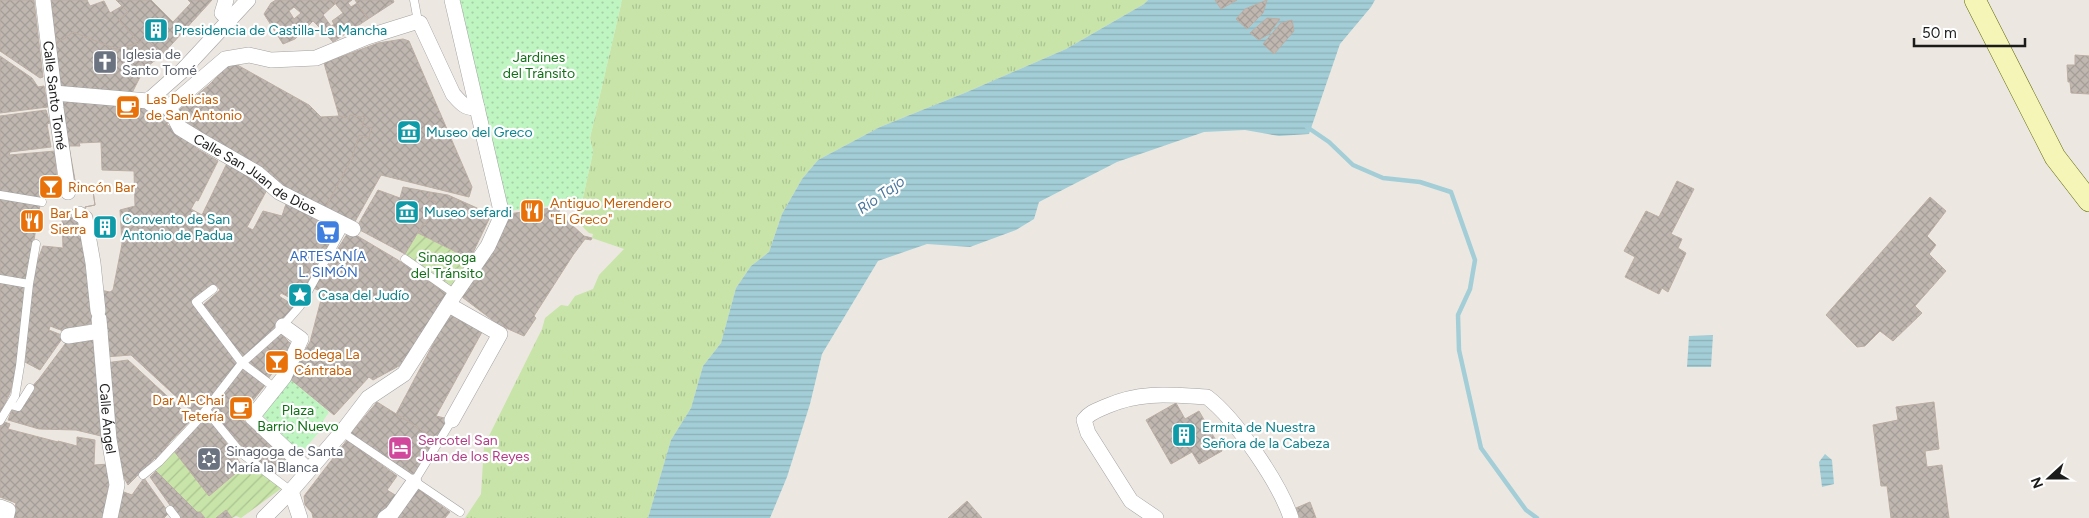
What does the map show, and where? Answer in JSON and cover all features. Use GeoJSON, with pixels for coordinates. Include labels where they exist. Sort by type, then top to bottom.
{"type":"FeatureCollection","features":[{"type":"Feature","properties":{"kind":"main road"},"geometry":{"type":"LineString","coordinates":[[1975,0],[2055,157],[2089,201]]}},
{"type":"Feature","properties":{"kind":"street","name":"Calle Santo Tomé"},"geometry":{"type":"LineString","coordinates":[[43,0],[68,192]]}},
{"type":"Feature","properties":{"kind":"street"},"geometry":{"type":"LineString","coordinates":[[226,0],[222,13],[229,20]]}},
{"type":"Feature","properties":{"kind":"street"},"geometry":{"type":"LineString","coordinates":[[148,100],[183,70],[248,0]]}},
{"type":"Feature","properties":{"kind":"street"},"geometry":{"type":"LineString","coordinates":[[264,518],[291,491],[342,432],[368,398],[404,374],[488,246],[502,215],[452,0]]}},
{"type":"Feature","properties":{"kind":"street"},"geometry":{"type":"LineString","coordinates":[[54,93],[148,100],[151,104],[169,107],[225,58],[249,55],[271,60],[316,58],[367,36],[416,22],[420,23],[454,94],[461,104],[472,108],[477,107]]}},
{"type":"Feature","properties":{"kind":"street","name":"Calle San Juan de Dios"},"geometry":{"type":"LineString","coordinates":[[169,107],[180,128],[257,173],[279,192],[348,228]]}},
{"type":"Feature","properties":{"kind":"street","name":"Calle Ángel"},"geometry":{"type":"LineString","coordinates":[[79,214],[85,218],[94,263],[99,321],[103,438],[117,485],[110,518]]}},
{"type":"Feature","properties":{"kind":"street"},"geometry":{"type":"LineString","coordinates":[[452,299],[500,334],[452,420]]}},
{"type":"Feature","properties":{"kind":"street"},"geometry":{"type":"LineString","coordinates":[[68,336],[99,321]]}},
{"type":"Feature","properties":{"kind":"street"},"geometry":{"type":"LineString","coordinates":[[280,328],[301,339],[284,377],[252,417],[308,470]]}},
{"type":"Feature","properties":{"kind":"street"},"geometry":{"type":"LineString","coordinates":[[1156,518],[1131,501],[1088,433],[1084,420],[1089,414],[1124,399],[1144,396],[1207,397],[1214,402],[1247,441],[1285,500],[1292,518]]}},
{"type":"Feature","properties":{"kind":"street"},"geometry":{"type":"LineString","coordinates":[[385,518],[392,513],[414,482]]}},
{"type":"Feature","properties":{"kind":"street"},"geometry":{"type":"LineString","coordinates":[[291,491],[300,518]]}},
{"type":"Feature","properties":{"kind":"street"},"geometry":{"type":"LineString","coordinates":[[0,507],[8,510],[6,518]]}},
{"type":"Feature","properties":{"kind":"lane"},"geometry":{"type":"LineString","coordinates":[[414,0],[417,16],[416,22]]}},
{"type":"Feature","properties":{"kind":"lane"},"geometry":{"type":"LineString","coordinates":[[0,195],[42,202]]}},
{"type":"Feature","properties":{"kind":"lane"},"geometry":{"type":"LineString","coordinates":[[143,475],[158,462],[206,410],[210,402],[242,363],[280,328],[300,306],[348,228]]}},
{"type":"Feature","properties":{"kind":"lane"},"geometry":{"type":"LineString","coordinates":[[0,421],[15,396],[36,244]]}},
{"type":"Feature","properties":{"kind":"lane"},"geometry":{"type":"LineString","coordinates":[[405,259],[452,299]]}},
{"type":"Feature","properties":{"kind":"lane"},"geometry":{"type":"LineString","coordinates":[[0,280],[29,284]]}},
{"type":"Feature","properties":{"kind":"lane"},"geometry":{"type":"LineString","coordinates":[[213,289],[196,302],[242,363],[275,388]]}},
{"type":"Feature","properties":{"kind":"lane"},"geometry":{"type":"LineString","coordinates":[[11,405],[18,407],[30,388]]}},
{"type":"Feature","properties":{"kind":"lane"},"geometry":{"type":"LineString","coordinates":[[206,410],[241,452],[291,491]]}},
{"type":"Feature","properties":{"kind":"lane"},"geometry":{"type":"LineString","coordinates":[[414,482],[452,420]]}},
{"type":"Feature","properties":{"kind":"lane"},"geometry":{"type":"LineString","coordinates":[[342,432],[460,512]]}},
{"type":"Feature","properties":{"kind":"green space","name":"Jardines del Tránsito"},"geometry":{"type":"Polygon","coordinates":[[[458,0],[622,0],[590,138],[593,152],[582,202],[508,211],[458,0]]]}},
{"type":"Feature","properties":{"kind":"green space"},"geometry":{"type":"Polygon","coordinates":[[[622,0],[1148,0],[1066,49],[880,127],[818,160],[802,179],[782,214],[769,252],[751,266],[736,288],[721,343],[703,366],[691,408],[671,440],[648,518],[465,518],[481,494],[484,446],[542,329],[545,318],[561,305],[568,306],[575,296],[593,289],[599,275],[624,249],[592,238],[593,234],[589,233],[580,224],[582,202],[593,152],[590,138],[622,0]]]}},
{"type":"Feature","properties":{"kind":"green space","name":"Sinagoga del Tránsito"},"geometry":{"type":"Polygon","coordinates":[[[418,233],[469,259],[452,286],[405,254],[418,233]]]}},
{"type":"Feature","properties":{"kind":"green space","name":"Plaza Barrio Nuevo"},"geometry":{"type":"Polygon","coordinates":[[[289,378],[329,412],[323,421],[326,424],[300,454],[261,414],[289,378]]]}},
{"type":"Feature","properties":{"kind":"green space"},"geometry":{"type":"Polygon","coordinates":[[[174,451],[209,496],[250,462],[282,488],[241,518],[236,516],[232,518],[226,510],[216,518],[205,518],[156,471],[174,451]]]}},
{"type":"Feature","properties":{"kind":"water","name":"Río Tajo"},"geometry":{"type":"Polygon","coordinates":[[[1148,0],[1375,0],[1340,44],[1309,134],[1279,136],[1245,130],[1204,132],[1117,162],[1039,202],[1034,219],[1016,230],[970,247],[927,244],[878,261],[822,354],[810,404],[787,477],[770,518],[648,518],[671,440],[691,408],[703,366],[721,343],[736,288],[751,266],[769,252],[782,214],[802,179],[818,160],[880,127],[1066,49],[1148,0]]]}},
{"type":"Feature","properties":{"kind":"water"},"geometry":{"type":"Polygon","coordinates":[[[1713,335],[1711,367],[1687,367],[1689,336],[1713,335]]]}},
{"type":"Feature","properties":{"kind":"water"},"geometry":{"type":"Polygon","coordinates":[[[1825,454],[1832,460],[1834,484],[1822,487],[1819,462],[1825,454]]]}},
{"type":"Feature","properties":{"kind":"building"},"geometry":{"type":"Polygon","coordinates":[[[0,0],[34,0],[43,77],[40,78],[0,51],[0,0]]]}},
{"type":"Feature","properties":{"kind":"building"},"geometry":{"type":"Polygon","coordinates":[[[51,0],[87,0],[90,6],[104,1],[110,13],[122,6],[128,12],[119,20],[139,43],[116,49],[73,32],[60,40],[56,45],[51,0]]]}},
{"type":"Feature","properties":{"kind":"building","name":"Presidencia de Castilla-La Mancha"},"geometry":{"type":"Polygon","coordinates":[[[116,0],[151,0],[173,22],[191,3],[188,0],[212,0],[162,55],[145,38],[139,43],[119,20],[128,12],[116,0]]]}},
{"type":"Feature","properties":{"kind":"building"},"geometry":{"type":"Polygon","coordinates":[[[276,0],[336,0],[335,4],[323,15],[331,26],[324,32],[313,21],[295,39],[283,44],[264,14],[271,3],[276,0]],[[294,7],[289,11],[294,19],[301,13],[294,7]]]}},
{"type":"Feature","properties":{"kind":"building"},"geometry":{"type":"Polygon","coordinates":[[[336,0],[352,0],[348,3],[351,7],[357,3],[368,19],[333,42],[324,32],[334,24],[332,21],[343,13],[334,2],[336,0]]]}},
{"type":"Feature","properties":{"kind":"building"},"geometry":{"type":"Polygon","coordinates":[[[355,0],[393,0],[394,2],[368,19],[355,0]]]}},
{"type":"Feature","properties":{"kind":"building"},"geometry":{"type":"Polygon","coordinates":[[[1215,0],[1237,0],[1221,9],[1215,0]]]}},
{"type":"Feature","properties":{"kind":"building"},"geometry":{"type":"Polygon","coordinates":[[[1267,0],[1263,13],[1247,29],[1236,19],[1245,9],[1267,0]]]}},
{"type":"Feature","properties":{"kind":"building"},"geometry":{"type":"Polygon","coordinates":[[[1267,18],[1280,19],[1269,34],[1259,40],[1250,33],[1267,18]]]}},
{"type":"Feature","properties":{"kind":"building"},"geometry":{"type":"Polygon","coordinates":[[[1292,20],[1294,31],[1274,54],[1263,44],[1281,23],[1292,20]]]}},
{"type":"Feature","properties":{"kind":"building","name":"Iglesia de Santo Tomé"},"geometry":{"type":"Polygon","coordinates":[[[73,32],[116,49],[139,43],[145,38],[162,55],[144,69],[131,95],[59,90],[56,45],[60,40],[73,32]]]}},
{"type":"Feature","properties":{"kind":"building","name":"Museo del Greco"},"geometry":{"type":"Polygon","coordinates":[[[403,39],[409,41],[472,187],[469,197],[381,175],[352,227],[323,212],[352,158],[359,135],[369,138],[371,128],[362,125],[365,118],[350,115],[349,118],[339,116],[324,63],[378,43],[403,39]]]}},
{"type":"Feature","properties":{"kind":"building"},"geometry":{"type":"Polygon","coordinates":[[[2075,55],[2089,56],[2089,94],[2071,93],[2067,65],[2075,65],[2075,55]]]}},
{"type":"Feature","properties":{"kind":"building"},"geometry":{"type":"Polygon","coordinates":[[[0,56],[32,78],[38,87],[44,86],[48,107],[0,113],[0,56]]]}},
{"type":"Feature","properties":{"kind":"building"},"geometry":{"type":"Polygon","coordinates":[[[232,62],[309,105],[321,117],[339,116],[349,118],[350,115],[365,118],[362,125],[371,128],[369,138],[359,135],[352,158],[323,212],[183,127],[174,114],[209,85],[232,62]]]}},
{"type":"Feature","properties":{"kind":"building"},"geometry":{"type":"Polygon","coordinates":[[[62,96],[133,103],[169,115],[167,125],[182,132],[196,148],[218,161],[198,201],[196,200],[191,209],[202,215],[229,159],[269,186],[247,227],[253,230],[263,211],[282,216],[287,201],[339,228],[299,303],[281,293],[279,296],[295,308],[248,355],[240,356],[203,305],[220,290],[216,285],[211,285],[191,302],[207,319],[239,364],[196,415],[131,355],[105,357],[96,261],[85,207],[95,205],[92,184],[76,186],[62,107],[62,96]]]}},
{"type":"Feature","properties":{"kind":"building"},"geometry":{"type":"Polygon","coordinates":[[[46,110],[50,123],[47,124],[51,147],[10,152],[9,155],[55,151],[57,183],[60,183],[58,195],[47,193],[44,200],[0,193],[0,116],[46,110]]]}},
{"type":"Feature","properties":{"kind":"building","name":"Convento de San Antonio de Padua"},"geometry":{"type":"Polygon","coordinates":[[[101,142],[102,170],[134,171],[135,206],[120,210],[122,244],[113,290],[110,292],[100,290],[85,207],[95,205],[92,184],[76,186],[68,146],[80,146],[79,143],[101,142]]]}},
{"type":"Feature","properties":{"kind":"building"},"geometry":{"type":"Polygon","coordinates":[[[1677,181],[1694,189],[1671,234],[1682,239],[1678,248],[1686,253],[1668,292],[1662,288],[1659,294],[1625,277],[1635,257],[1624,251],[1646,211],[1659,217],[1677,181]]]}},
{"type":"Feature","properties":{"kind":"building"},"geometry":{"type":"Polygon","coordinates":[[[403,187],[430,192],[428,199],[436,202],[425,225],[423,224],[405,254],[356,228],[378,190],[400,198],[403,187]]]}},
{"type":"Feature","properties":{"kind":"building","name":"Sinagoga del Tránsito"},"geometry":{"type":"Polygon","coordinates":[[[430,192],[448,195],[477,208],[490,217],[470,259],[418,233],[423,224],[425,225],[436,202],[428,199],[430,192]]]}},
{"type":"Feature","properties":{"kind":"building"},"geometry":{"type":"Polygon","coordinates":[[[1930,197],[1946,211],[1927,236],[1936,245],[1929,254],[1946,271],[1915,306],[1922,313],[1893,341],[1880,331],[1865,346],[1857,347],[1826,315],[1930,197]]]}},
{"type":"Feature","properties":{"kind":"building"},"geometry":{"type":"Polygon","coordinates":[[[0,198],[40,205],[27,281],[0,277],[0,198]]]}},
{"type":"Feature","properties":{"kind":"building"},"geometry":{"type":"Polygon","coordinates":[[[559,207],[560,214],[584,236],[592,238],[591,240],[585,239],[573,255],[534,316],[536,318],[524,336],[499,325],[462,297],[508,214],[559,207]]]}},
{"type":"Feature","properties":{"kind":"building"},"geometry":{"type":"Polygon","coordinates":[[[79,216],[91,266],[93,323],[69,329],[66,332],[50,326],[49,330],[64,336],[40,370],[23,361],[34,270],[43,246],[63,248],[62,219],[79,216]]]}},
{"type":"Feature","properties":{"kind":"building"},"geometry":{"type":"Polygon","coordinates":[[[349,231],[398,260],[447,294],[410,360],[373,380],[369,377],[334,415],[289,378],[310,342],[323,292],[313,288],[349,231]]]}},
{"type":"Feature","properties":{"kind":"building"},"geometry":{"type":"Polygon","coordinates":[[[0,283],[28,287],[17,366],[10,393],[0,414],[0,283]]]}},
{"type":"Feature","properties":{"kind":"building"},"geometry":{"type":"Polygon","coordinates":[[[449,314],[482,332],[436,416],[449,419],[438,440],[396,414],[449,314]]]}},
{"type":"Feature","properties":{"kind":"building"},"geometry":{"type":"Polygon","coordinates":[[[280,333],[292,345],[268,379],[246,364],[280,333]]]}},
{"type":"Feature","properties":{"kind":"building"},"geometry":{"type":"Polygon","coordinates":[[[96,334],[104,434],[101,436],[76,430],[39,429],[8,420],[13,407],[39,379],[68,340],[96,334]]]}},
{"type":"Feature","properties":{"kind":"building"},"geometry":{"type":"Polygon","coordinates":[[[128,360],[192,419],[170,442],[157,460],[155,458],[128,485],[123,476],[108,396],[105,363],[128,360]]]}},
{"type":"Feature","properties":{"kind":"building"},"geometry":{"type":"Polygon","coordinates":[[[245,367],[266,384],[240,417],[287,461],[275,474],[253,458],[209,410],[212,402],[245,367]]]}},
{"type":"Feature","properties":{"kind":"building"},"geometry":{"type":"Polygon","coordinates":[[[377,402],[438,440],[413,475],[350,434],[377,402]]]}},
{"type":"Feature","properties":{"kind":"building"},"geometry":{"type":"Polygon","coordinates":[[[1934,402],[1939,449],[1925,451],[1927,467],[1942,465],[1949,518],[1891,518],[1887,486],[1881,486],[1873,425],[1898,420],[1896,407],[1934,402]]]}},
{"type":"Feature","properties":{"kind":"building","name":"Ermita de Nuestra Señora de la Cabeza"},"geometry":{"type":"Polygon","coordinates":[[[1176,403],[1185,419],[1199,411],[1222,451],[1199,464],[1192,452],[1171,464],[1146,420],[1176,403]]]}},
{"type":"Feature","properties":{"kind":"building","name":"Sinagoga de Santa María la Blanca"},"geometry":{"type":"Polygon","coordinates":[[[207,415],[243,467],[209,496],[174,451],[207,415]]]}},
{"type":"Feature","properties":{"kind":"building"},"geometry":{"type":"Polygon","coordinates":[[[2,421],[10,424],[8,429],[77,446],[77,437],[95,440],[94,465],[109,464],[110,487],[108,487],[104,518],[11,518],[16,503],[0,497],[0,424],[2,421]]]}},
{"type":"Feature","properties":{"kind":"building"},"geometry":{"type":"Polygon","coordinates":[[[347,440],[397,476],[387,490],[400,498],[380,518],[313,518],[312,513],[305,505],[304,496],[347,440]]]}},
{"type":"Feature","properties":{"kind":"building"},"geometry":{"type":"Polygon","coordinates":[[[156,471],[205,518],[179,518],[150,477],[156,471]]]}},
{"type":"Feature","properties":{"kind":"building"},"geometry":{"type":"Polygon","coordinates":[[[144,478],[169,513],[164,518],[113,518],[121,491],[132,495],[144,478]]]}},
{"type":"Feature","properties":{"kind":"building"},"geometry":{"type":"Polygon","coordinates":[[[416,487],[450,512],[445,518],[391,518],[416,487]]]}},
{"type":"Feature","properties":{"kind":"building"},"geometry":{"type":"Polygon","coordinates":[[[967,501],[982,518],[948,518],[967,501]]]}},
{"type":"Feature","properties":{"kind":"building"},"geometry":{"type":"Polygon","coordinates":[[[1310,502],[1316,518],[1300,518],[1296,508],[1310,502]]]}},
{"type":"Feature","properties":{"kind":"building"},"geometry":{"type":"Polygon","coordinates":[[[226,510],[232,518],[216,518],[226,510]]]}},
{"type":"Feature","properties":{"kind":"waterway"},"geometry":{"type":"LineString","coordinates":[[1307,127],[1329,142],[1353,165],[1383,178],[1420,182],[1451,192],[1475,260],[1470,289],[1458,315],[1459,350],[1481,448],[1526,510],[1537,518]]}},
{"type":"Feature","properties":{"kind":"place","name":"Presidencia de Castilla-La Mancha"},"geometry":{"type":"Point","coordinates":[156,30]}},
{"type":"Feature","properties":{"kind":"place","name":"Iglesia de Santo Tomé"},"geometry":{"type":"Point","coordinates":[105,62]}},
{"type":"Feature","properties":{"kind":"place","name":"Las Delicias de San Antonio"},"geometry":{"type":"Point","coordinates":[128,107]}},
{"type":"Feature","properties":{"kind":"place","name":"Museo del Greco"},"geometry":{"type":"Point","coordinates":[409,132]}},
{"type":"Feature","properties":{"kind":"place","name":"Rincón Bar"},"geometry":{"type":"Point","coordinates":[51,187]}},
{"type":"Feature","properties":{"kind":"place","name":"Antiguo Merendero \"El Greco\""},"geometry":{"type":"Point","coordinates":[532,211]}},
{"type":"Feature","properties":{"kind":"place","name":"Museo sefardi"},"geometry":{"type":"Point","coordinates":[407,212]}},
{"type":"Feature","properties":{"kind":"place","name":"Bar La Sierra"},"geometry":{"type":"Point","coordinates":[32,221]}},
{"type":"Feature","properties":{"kind":"place","name":"Convento de San Antonio de Padua"},"geometry":{"type":"Point","coordinates":[105,227]}},
{"type":"Feature","properties":{"kind":"place","name":"ARTESANÍA L. SIMÓN"},"geometry":{"type":"Point","coordinates":[328,232]}},
{"type":"Feature","properties":{"kind":"place","name":"Casa del Judío"},"geometry":{"type":"Point","coordinates":[300,295]}},
{"type":"Feature","properties":{"kind":"place","name":"Bodega La Cántraba"},"geometry":{"type":"Point","coordinates":[277,362]}},
{"type":"Feature","properties":{"kind":"place","name":"Dar Al-Chai Tetería"},"geometry":{"type":"Point","coordinates":[241,408]}},
{"type":"Feature","properties":{"kind":"place","name":"Ermita de Nuestra Señora de la Cabeza"},"geometry":{"type":"Point","coordinates":[1184,435]}},
{"type":"Feature","properties":{"kind":"place","name":"Sercotel San Juan de los Reyes"},"geometry":{"type":"Point","coordinates":[400,448]}},
{"type":"Feature","properties":{"kind":"place","name":"Sinagoga de Santa María la Blanca"},"geometry":{"type":"Point","coordinates":[209,459]}}]}
